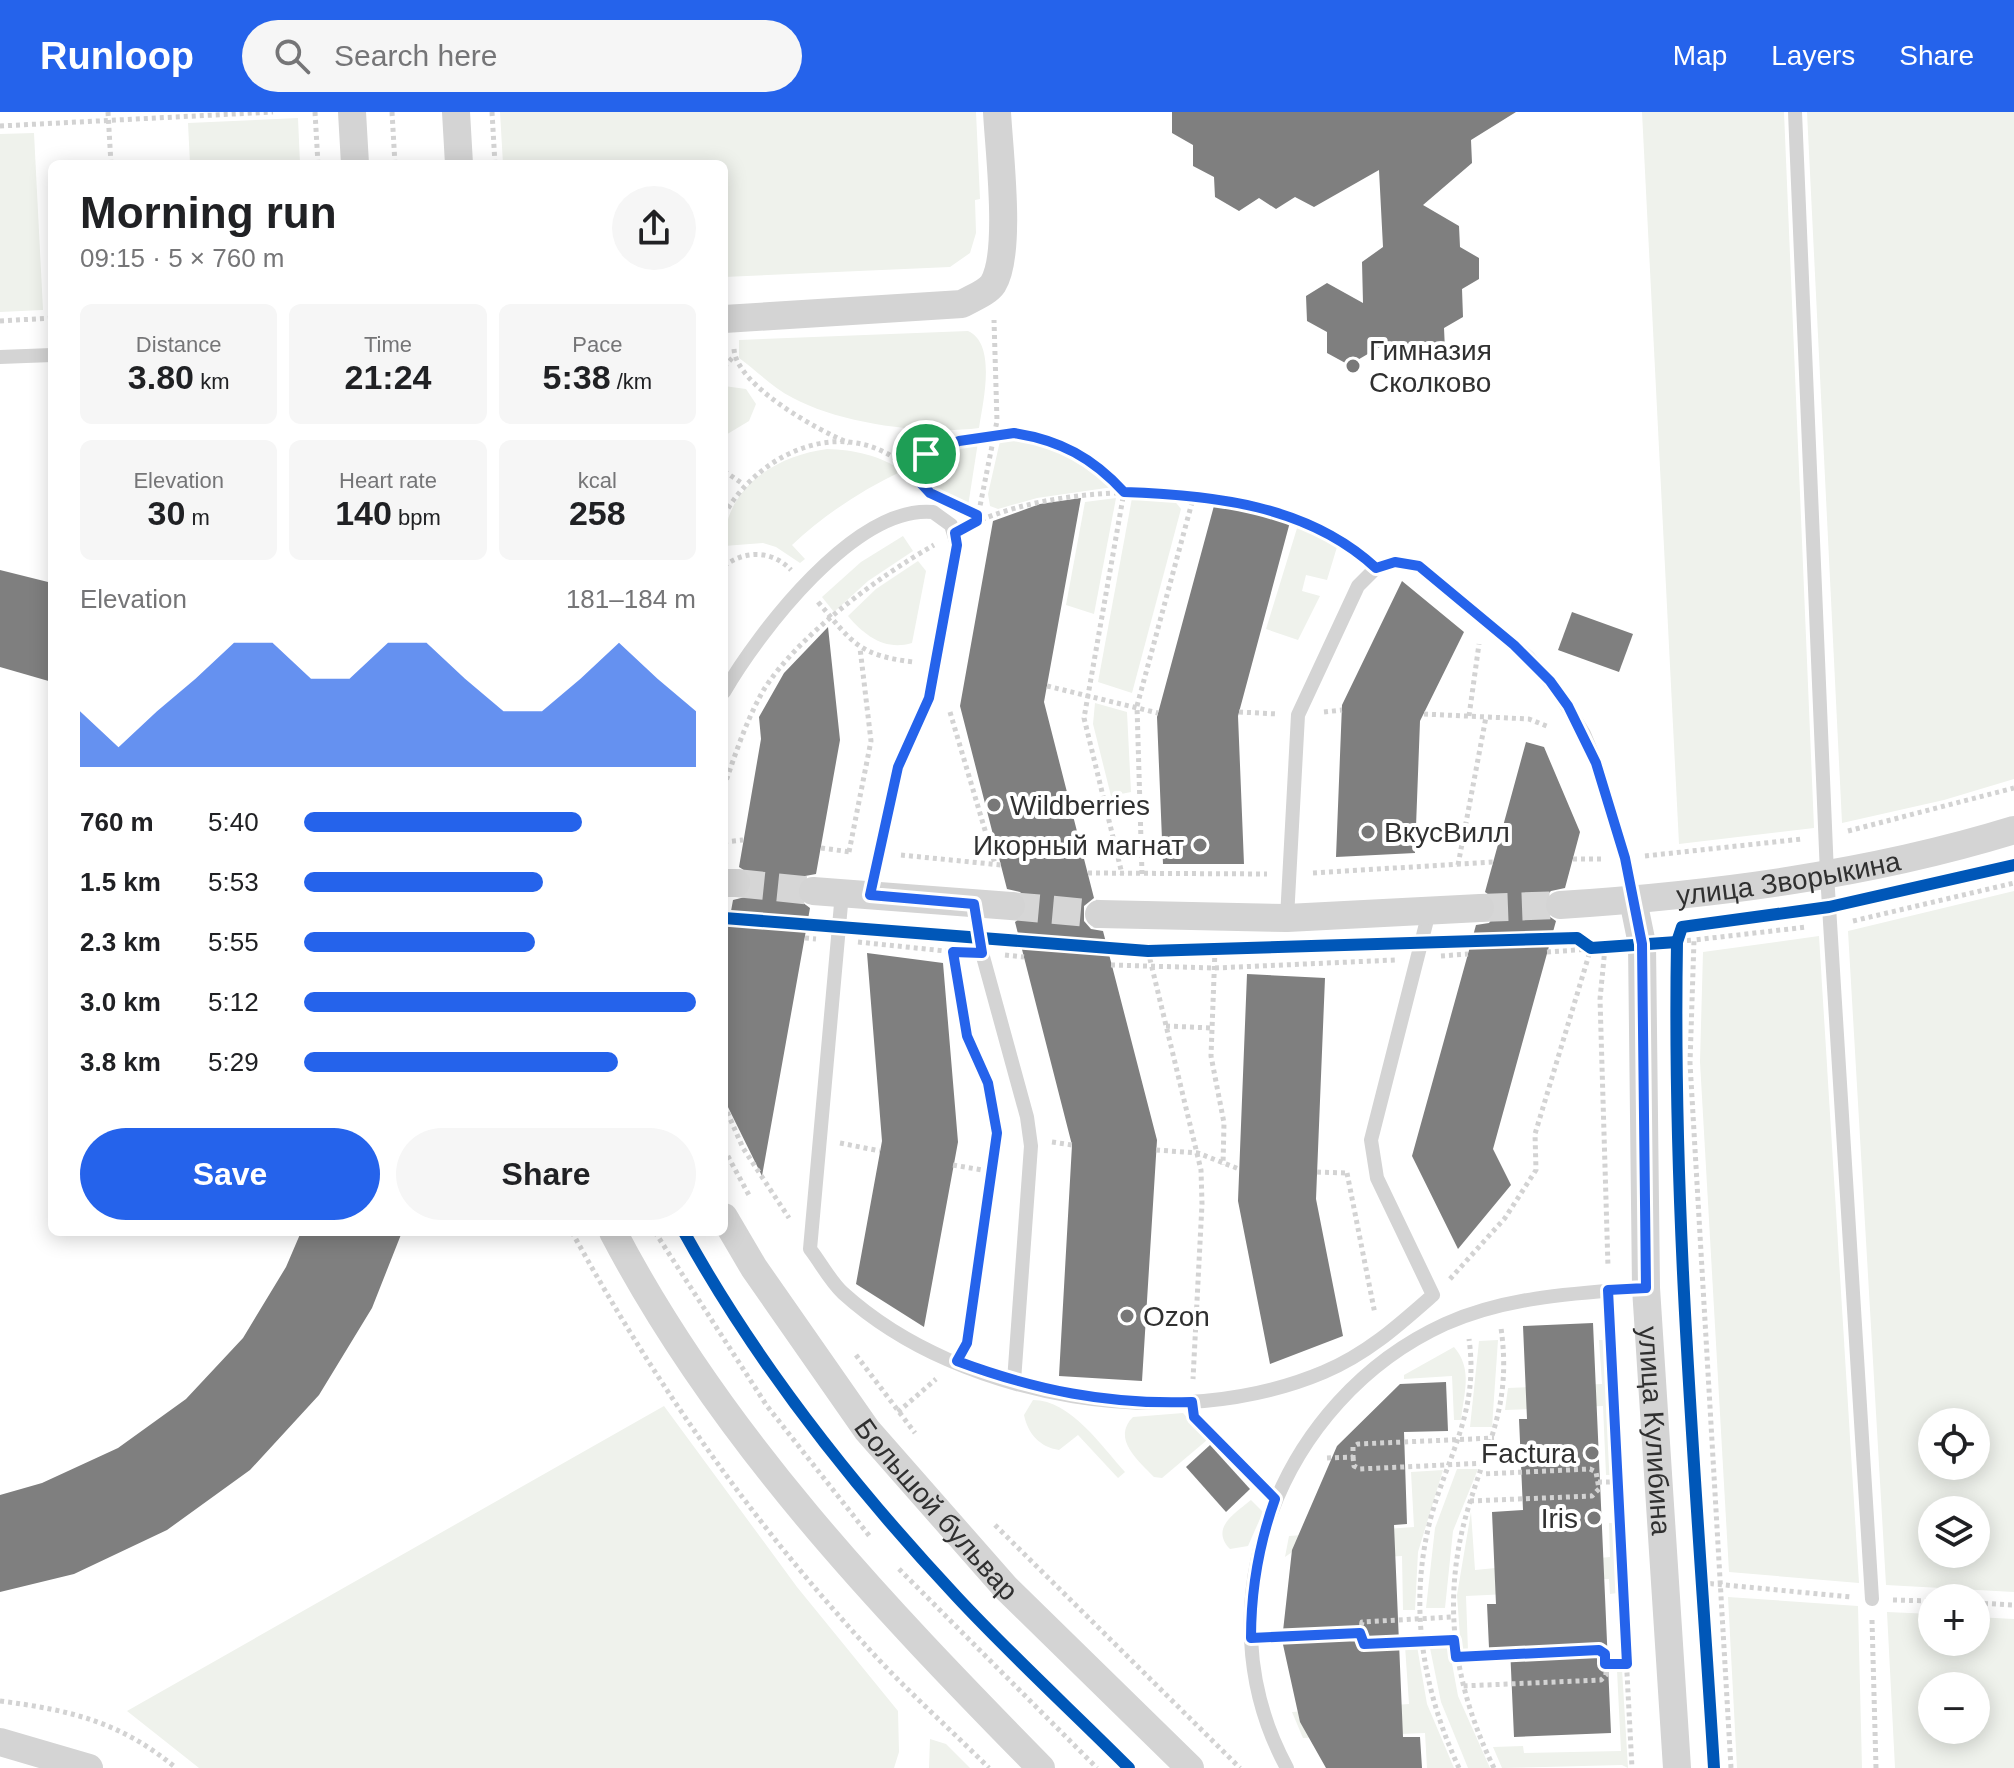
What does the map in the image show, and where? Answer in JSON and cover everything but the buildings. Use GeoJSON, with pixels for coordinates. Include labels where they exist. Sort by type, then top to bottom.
{"type":"FeatureCollection","features":[{"type":"Feature","properties":{"kind":"street"},"geometry":{"type":"LineString","coordinates":[[352,112],[355,160]]}},
{"type":"Feature","properties":{"kind":"street"},"geometry":{"type":"LineString","coordinates":[[456,112],[459,160]]}},
{"type":"Feature","properties":{"kind":"street"},"geometry":{"type":"LineString","coordinates":[[728,319],[962,304],[991,287],[1000,267],[1002,211],[997,112]]}},
{"type":"Feature","properties":{"kind":"street","name":"улица Зворыкина"},"geometry":{"type":"LineString","coordinates":[[1560,905],[1633,900],[1827,874],[1956,848],[2014,830]]}},
{"type":"Feature","properties":{"kind":"street"},"geometry":{"type":"LineString","coordinates":[[813,891],[1011,906]]}},
{"type":"Feature","properties":{"kind":"street","name":"улица Кулибина"},"geometry":{"type":"LineString","coordinates":[[1633,900],[1642,944],[1646,1288],[1677,1768]]}},
{"type":"Feature","properties":{"kind":"street"},"geometry":{"type":"LineString","coordinates":[[1099,914],[1287,918],[1480,908]]}},
{"type":"Feature","properties":{"kind":"street","name":"Большой бульвар"},"geometry":{"type":"LineString","coordinates":[[728,1224],[754,1268],[867,1430],[1005,1587],[1190,1768]]}},
{"type":"Feature","properties":{"kind":"street"},"geometry":{"type":"LineString","coordinates":[[615,1236],[677,1338],[746,1440],[824,1540],[1041,1768]]}},
{"type":"Feature","properties":{"kind":"street"},"geometry":{"type":"LineString","coordinates":[[0,1742],[89,1768]]}},
{"type":"Feature","properties":{"kind":"lane"},"geometry":{"type":"LineString","coordinates":[[1795,112],[1827,874],[1872,1599]]}},
{"type":"Feature","properties":{"kind":"lane"},"geometry":{"type":"LineString","coordinates":[[0,357],[48,355]]}},
{"type":"Feature","properties":{"kind":"lane"},"geometry":{"type":"LineString","coordinates":[[728,686],[771,621],[804,584],[835,557],[891,519],[905,514],[933,512],[944,518],[955,533],[957,545],[927,703],[898,767],[877,853],[839,933],[810,1249],[842,1292],[885,1324],[957,1361],[1014,1381],[1096,1400],[1135,1404],[1192,1402],[1275,1389],[1323,1373],[1380,1341],[1433,1295],[1377,1178],[1371,1151],[1372,1125],[1429,912]]}},
{"type":"Feature","properties":{"kind":"lane"},"geometry":{"type":"LineString","coordinates":[[1287,918],[1298,715],[1358,586],[1376,568],[1395,562],[1419,566],[1483,619],[1528,657],[1568,706],[1596,763],[1625,858],[1633,900]]}},
{"type":"Feature","properties":{"kind":"lane"},"geometry":{"type":"LineString","coordinates":[[974,904],[982,953],[1027,1117],[1031,1146],[1014,1381]]}},
{"type":"Feature","properties":{"kind":"lane"},"geometry":{"type":"LineString","coordinates":[[1287,1768],[1261,1699],[1251,1638],[1252,1596],[1259,1549],[1275,1499],[1294,1459],[1316,1426],[1375,1366],[1419,1337],[1463,1317],[1498,1306],[1608,1290],[1646,1288]]}},
{"type":"Feature","properties":{"kind":"path"},"geometry":{"type":"LineString","coordinates":[[108,112],[111,160]]}},
{"type":"Feature","properties":{"kind":"path"},"geometry":{"type":"LineString","coordinates":[[0,126],[273,112]]}},
{"type":"Feature","properties":{"kind":"path"},"geometry":{"type":"LineString","coordinates":[[315,112],[318,160]]}},
{"type":"Feature","properties":{"kind":"path"},"geometry":{"type":"LineString","coordinates":[[392,112],[395,160]]}},
{"type":"Feature","properties":{"kind":"path"},"geometry":{"type":"LineString","coordinates":[[492,112],[495,160]]}},
{"type":"Feature","properties":{"kind":"path"},"geometry":{"type":"LineString","coordinates":[[977,518],[998,397],[991,287]]}},
{"type":"Feature","properties":{"kind":"path"},"geometry":{"type":"LineString","coordinates":[[0,321],[48,318]]}},
{"type":"Feature","properties":{"kind":"path"},"geometry":{"type":"LineString","coordinates":[[734,347],[739,369],[774,399],[811,424],[853,445]]}},
{"type":"Feature","properties":{"kind":"path"},"geometry":{"type":"LineString","coordinates":[[728,363],[735,355]]}},
{"type":"Feature","properties":{"kind":"path"},"geometry":{"type":"LineString","coordinates":[[905,466],[942,446],[993,433],[1014,433],[1055,442],[1092,462],[1124,492]]}},
{"type":"Feature","properties":{"kind":"path"},"geometry":{"type":"LineString","coordinates":[[728,508],[743,484],[769,463],[801,448],[823,444],[876,450],[905,466],[930,493]]}},
{"type":"Feature","properties":{"kind":"path"},"geometry":{"type":"LineString","coordinates":[[728,474],[743,484]]}},
{"type":"Feature","properties":{"kind":"path"},"geometry":{"type":"LineString","coordinates":[[1122,874],[1086,734],[1087,693],[1124,492]]}},
{"type":"Feature","properties":{"kind":"path"},"geometry":{"type":"LineString","coordinates":[[728,777],[764,691],[788,657],[874,584],[977,518],[1067,495],[1124,492],[1194,495],[1256,507],[1307,523],[1344,541],[1376,568]]}},
{"type":"Feature","properties":{"kind":"path"},"geometry":{"type":"LineString","coordinates":[[1142,874],[1137,706],[1194,495]]}},
{"type":"Feature","properties":{"kind":"path"},"geometry":{"type":"LineString","coordinates":[[970,512],[977,518]]}},
{"type":"Feature","properties":{"kind":"path"},"geometry":{"type":"LineString","coordinates":[[728,564],[747,555],[766,555],[784,563],[859,647],[877,657],[935,665],[998,864],[821,848]]}},
{"type":"Feature","properties":{"kind":"path"},"geometry":{"type":"LineString","coordinates":[[1469,716],[1483,619]]}},
{"type":"Feature","properties":{"kind":"path"},"geometry":{"type":"LineString","coordinates":[[849,852],[871,741],[859,647]]}},
{"type":"Feature","properties":{"kind":"path"},"geometry":{"type":"LineString","coordinates":[[1047,686],[1087,693],[1158,713]]}},
{"type":"Feature","properties":{"kind":"path"},"geometry":{"type":"LineString","coordinates":[[1424,714],[1538,720],[1555,733]]}},
{"type":"Feature","properties":{"kind":"path"},"geometry":{"type":"LineString","coordinates":[[1458,865],[1486,717]]}},
{"type":"Feature","properties":{"kind":"path"},"geometry":{"type":"LineString","coordinates":[[1573,859],[1663,855],[1826,835],[2014,788]]}},
{"type":"Feature","properties":{"kind":"path"},"geometry":{"type":"LineString","coordinates":[[728,842],[743,840]]}},
{"type":"Feature","properties":{"kind":"path"},"geometry":{"type":"LineString","coordinates":[[1596,846],[1600,859]]}},
{"type":"Feature","properties":{"kind":"path"},"geometry":{"type":"LineString","coordinates":[[1663,855],[1666,868]]}},
{"type":"Feature","properties":{"kind":"path"},"geometry":{"type":"LineString","coordinates":[[1677,942],[1831,925],[1894,914],[2014,883]]}},
{"type":"Feature","properties":{"kind":"path"},"geometry":{"type":"LineString","coordinates":[[1676,957],[1682,927],[1692,929],[1690,1063],[1731,1768]]}},
{"type":"Feature","properties":{"kind":"path"},"geometry":{"type":"LineString","coordinates":[[839,933],[870,929]]}},
{"type":"Feature","properties":{"kind":"path"},"geometry":{"type":"LineString","coordinates":[[806,931],[839,933],[953,952],[1024,957]]}},
{"type":"Feature","properties":{"kind":"path"},"geometry":{"type":"LineString","coordinates":[[1535,939],[1577,938],[1591,948]]}},
{"type":"Feature","properties":{"kind":"path"},"geometry":{"type":"LineString","coordinates":[[1421,943],[1471,941]]}},
{"type":"Feature","properties":{"kind":"path"},"geometry":{"type":"LineString","coordinates":[[1433,1295],[1484,1244],[1536,1170],[1535,1134],[1591,948]]}},
{"type":"Feature","properties":{"kind":"path"},"geometry":{"type":"LineString","coordinates":[[1547,952],[1605,948],[1600,999],[1608,1290],[1632,1768]]}},
{"type":"Feature","properties":{"kind":"path"},"geometry":{"type":"LineString","coordinates":[[1223,1165],[1224,1123],[1212,1068],[1215,968],[1208,950],[1231,949]]}},
{"type":"Feature","properties":{"kind":"path"},"geometry":{"type":"LineString","coordinates":[[1134,950],[1155,951],[1151,969],[1198,1153],[1202,1204],[1192,1402],[1194,1417],[1275,1499]]}},
{"type":"Feature","properties":{"kind":"path"},"geometry":{"type":"LineString","coordinates":[[898,1412],[957,1361],[967,1343],[994,1172],[996,1117],[986,1077],[967,1036],[953,952]]}},
{"type":"Feature","properties":{"kind":"path"},"geometry":{"type":"LineString","coordinates":[[1111,965],[1151,969],[1215,968],[1468,954]]}},
{"type":"Feature","properties":{"kind":"path"},"geometry":{"type":"LineString","coordinates":[[1166,1026],[1212,1028]]}},
{"type":"Feature","properties":{"kind":"path"},"geometry":{"type":"LineString","coordinates":[[728,1113],[756,1171],[810,1249]]}},
{"type":"Feature","properties":{"kind":"path"},"geometry":{"type":"LineString","coordinates":[[819,1139],[880,1151]]}},
{"type":"Feature","properties":{"kind":"path"},"geometry":{"type":"LineString","coordinates":[[1156,1150],[1198,1153],[1239,1169]]}},
{"type":"Feature","properties":{"kind":"path"},"geometry":{"type":"LineString","coordinates":[[728,1156],[754,1203]]}},
{"type":"Feature","properties":{"kind":"path"},"geometry":{"type":"LineString","coordinates":[[953,1165],[994,1172]]}},
{"type":"Feature","properties":{"kind":"path"},"geometry":{"type":"LineString","coordinates":[[1317,1172],[1377,1178]]}},
{"type":"Feature","properties":{"kind":"path"},"geometry":{"type":"LineString","coordinates":[[1347,1173],[1380,1341]]}},
{"type":"Feature","properties":{"kind":"path"},"geometry":{"type":"LineString","coordinates":[[658,1236],[767,1406],[878,1547]]}},
{"type":"Feature","properties":{"kind":"path"},"geometry":{"type":"LineString","coordinates":[[1494,1768],[1462,1686],[1452,1617],[1457,1551],[1470,1501],[1494,1438],[1503,1378],[1498,1306]]}},
{"type":"Feature","properties":{"kind":"path"},"geometry":{"type":"LineString","coordinates":[[1459,1768],[1432,1702],[1419,1619],[1426,1542],[1460,1440],[1472,1373],[1463,1317]]}},
{"type":"Feature","properties":{"kind":"path"},"geometry":{"type":"LineString","coordinates":[[848,1344],[924,1445]]}},
{"type":"Feature","properties":{"kind":"path"},"geometry":{"type":"LineString","coordinates":[[1486,1463],[1360,1469],[1354,1466],[1352,1449],[1358,1444],[1494,1438]]}},
{"type":"Feature","properties":{"kind":"path"},"geometry":{"type":"LineString","coordinates":[[1294,1459],[1353,1457]]}},
{"type":"Feature","properties":{"kind":"path"},"geometry":{"type":"LineString","coordinates":[[1470,1501],[1592,1496],[1597,1493],[1596,1472],[1590,1469],[1482,1474]]}},
{"type":"Feature","properties":{"kind":"path"},"geometry":{"type":"LineString","coordinates":[[1598,1482],[1617,1482]]}},
{"type":"Feature","properties":{"kind":"path"},"geometry":{"type":"LineString","coordinates":[[992,1522],[1240,1768]]}},
{"type":"Feature","properties":{"kind":"path"},"geometry":{"type":"LineString","coordinates":[[888,1557],[1097,1768]]}},
{"type":"Feature","properties":{"kind":"path"},"geometry":{"type":"LineString","coordinates":[[1701,1567],[1703,1598]]}},
{"type":"Feature","properties":{"kind":"path"},"geometry":{"type":"LineString","coordinates":[[1666,1581],[1918,1601]]}},
{"type":"Feature","properties":{"kind":"path"},"geometry":{"type":"LineString","coordinates":[[1872,1599],[1876,1768]]}},
{"type":"Feature","properties":{"kind":"path"},"geometry":{"type":"LineString","coordinates":[[1990,1604],[2014,1605]]}},
{"type":"Feature","properties":{"kind":"path"},"geometry":{"type":"LineString","coordinates":[[1452,1617],[1362,1622],[1360,1633],[1364,1644],[1454,1640]]}},
{"type":"Feature","properties":{"kind":"path"},"geometry":{"type":"LineString","coordinates":[[1251,1638],[1360,1633]]}},
{"type":"Feature","properties":{"kind":"path"},"geometry":{"type":"LineString","coordinates":[[1456,1657],[1599,1650],[1605,1654],[1606,1675],[1601,1680],[1462,1686]]}},
{"type":"Feature","properties":{"kind":"path"},"geometry":{"type":"LineString","coordinates":[[1605,1664],[1627,1664]]}},
{"type":"Feature","properties":{"kind":"path"},"geometry":{"type":"LineString","coordinates":[[0,1701],[61,1709],[97,1719],[152,1748],[176,1768]]}},
{"type":"Feature","properties":{"kind":"shaded area"},"geometry":{"type":"Polygon","coordinates":[[[500,112],[976,112],[980,199],[975,200],[976,233],[970,253],[950,267],[728,277],[728,160],[503,160],[500,112]]]}},
{"type":"Feature","properties":{"kind":"shaded area"},"geometry":{"type":"Polygon","coordinates":[[[1642,112],[1784,112],[1814,828],[1679,844],[1642,112]]]}},
{"type":"Feature","properties":{"kind":"shaded area"},"geometry":{"type":"Polygon","coordinates":[[[1807,112],[2014,112],[2014,779],[1944,800],[1842,823],[1807,112]]]}},
{"type":"Feature","properties":{"kind":"shaded area"},"geometry":{"type":"Polygon","coordinates":[[[298,118],[300,160],[190,160],[188,123],[298,118]]]}},
{"type":"Feature","properties":{"kind":"shaded area"},"geometry":{"type":"Polygon","coordinates":[[[34,133],[43,310],[0,312],[0,134],[34,133]]]}},
{"type":"Feature","properties":{"kind":"shaded area"},"geometry":{"type":"Polygon","coordinates":[[[968,331],[983,348],[985,361],[985,389],[979,428],[910,428],[835,415],[786,394],[739,358],[739,340],[968,331]]]}},
{"type":"Feature","properties":{"kind":"shaded area"},"geometry":{"type":"Polygon","coordinates":[[[728,387],[746,389],[756,404],[749,421],[728,434],[728,387]]]}},
{"type":"Feature","properties":{"kind":"shaded area"},"geometry":{"type":"Polygon","coordinates":[[[1000,441],[1046,446],[1076,457],[1113,487],[1037,498],[998,509],[990,506],[988,494],[1000,441]]]}},
{"type":"Feature","properties":{"kind":"shaded area"},"geometry":{"type":"Polygon","coordinates":[[[978,442],[968,506],[941,494],[914,468],[943,451],[978,442]]]}},
{"type":"Feature","properties":{"kind":"shaded area"},"geometry":{"type":"Polygon","coordinates":[[[827,449],[866,454],[902,471],[844,504],[792,545],[805,559],[800,563],[776,547],[763,543],[728,546],[728,520],[743,492],[772,467],[827,449]]]}},
{"type":"Feature","properties":{"kind":"shaded area"},"geometry":{"type":"Polygon","coordinates":[[[1116,498],[1094,614],[1066,605],[1085,502],[1116,498]]]}},
{"type":"Feature","properties":{"kind":"shaded area"},"geometry":{"type":"Polygon","coordinates":[[[1132,498],[1173,499],[1181,509],[1132,693],[1098,682],[1132,498]]]}},
{"type":"Feature","properties":{"kind":"shaded area"},"geometry":{"type":"Polygon","coordinates":[[[1298,525],[1330,536],[1337,547],[1327,580],[1306,575],[1302,591],[1320,596],[1298,640],[1266,629],[1298,525]]]}},
{"type":"Feature","properties":{"kind":"shaded area"},"geometry":{"type":"Polygon","coordinates":[[[903,536],[913,551],[868,581],[834,612],[822,597],[861,562],[903,536]]]}},
{"type":"Feature","properties":{"kind":"shaded area"},"geometry":{"type":"Polygon","coordinates":[[[918,561],[926,571],[912,643],[884,643],[861,630],[848,616],[876,589],[918,561]]]}},
{"type":"Feature","properties":{"kind":"shaded area"},"geometry":{"type":"Polygon","coordinates":[[[1095,703],[1127,712],[1131,792],[1111,796],[1093,724],[1095,703]]]}},
{"type":"Feature","properties":{"kind":"shaded area"},"geometry":{"type":"Polygon","coordinates":[[[2014,891],[2014,1592],[1990,1591],[1990,1584],[1886,1585],[1848,931],[2014,891]]]}},
{"type":"Feature","properties":{"kind":"shaded area"},"geometry":{"type":"Polygon","coordinates":[[[1819,936],[1859,1583],[1729,1572],[1700,1062],[1703,952],[1819,936]]]}},
{"type":"Feature","properties":{"kind":"shaded area"},"geometry":{"type":"Polygon","coordinates":[[[1498,1340],[1492,1427],[1470,1427],[1479,1341],[1498,1340]]]}},
{"type":"Feature","properties":{"kind":"shaded area"},"geometry":{"type":"Polygon","coordinates":[[[1599,1340],[1604,1340],[1611,1475],[1606,1475],[1603,1406],[1505,1410],[1508,1388],[1602,1384],[1599,1340]]]}},
{"type":"Feature","properties":{"kind":"shaded area"},"geometry":{"type":"Polygon","coordinates":[[[1454,1347],[1464,1364],[1465,1373],[1461,1420],[1454,1420],[1452,1376],[1404,1379],[1404,1375],[1454,1347]]]}},
{"type":"Feature","properties":{"kind":"shaded area"},"geometry":{"type":"Polygon","coordinates":[[[1033,1400],[1047,1402],[1073,1416],[1125,1472],[1118,1478],[1078,1435],[1059,1450],[1041,1443],[1028,1428],[1024,1415],[1033,1400]]]}},
{"type":"Feature","properties":{"kind":"shaded area"},"geometry":{"type":"Polygon","coordinates":[[[664,1406],[797,1587],[898,1711],[899,1752],[894,1768],[199,1768],[127,1711],[664,1406]]]}},
{"type":"Feature","properties":{"kind":"shaded area"},"geometry":{"type":"Polygon","coordinates":[[[1183,1413],[1207,1440],[1162,1478],[1154,1477],[1130,1449],[1125,1433],[1127,1425],[1133,1417],[1183,1413]]]}},
{"type":"Feature","properties":{"kind":"shaded area"},"geometry":{"type":"Polygon","coordinates":[[[1457,1469],[1478,1469],[1453,1531],[1445,1608],[1426,1608],[1435,1528],[1457,1469]]]}},
{"type":"Feature","properties":{"kind":"shaded area"},"geometry":{"type":"Polygon","coordinates":[[[1443,1470],[1418,1552],[1415,1610],[1403,1610],[1402,1556],[1329,1560],[1292,1552],[1285,1557],[1289,1536],[1414,1527],[1411,1472],[1443,1470]]]}},
{"type":"Feature","properties":{"kind":"shaded area"},"geometry":{"type":"Polygon","coordinates":[[[1251,1500],[1263,1512],[1248,1546],[1230,1549],[1224,1541],[1223,1528],[1251,1500]]]}},
{"type":"Feature","properties":{"kind":"shaded area"},"geometry":{"type":"Polygon","coordinates":[[[1471,1512],[1475,1570],[1610,1557],[1609,1523],[1614,1523],[1617,1593],[1610,1594],[1609,1579],[1549,1581],[1508,1594],[1466,1596],[1468,1651],[1461,1651],[1457,1595],[1471,1512]]]}},
{"type":"Feature","properties":{"kind":"shaded area"},"geometry":{"type":"Polygon","coordinates":[[[1728,1597],[1858,1606],[1862,1768],[1737,1768],[1728,1597]]]}},
{"type":"Feature","properties":{"kind":"shaded area"},"geometry":{"type":"Polygon","coordinates":[[[1887,1612],[1918,1613],[1918,1656],[1990,1656],[1990,1618],[2014,1619],[2014,1768],[1895,1768],[1887,1612]]]}},
{"type":"Feature","properties":{"kind":"shaded area"},"geometry":{"type":"Polygon","coordinates":[[[1405,1646],[1417,1646],[1427,1704],[1454,1768],[1427,1768],[1425,1733],[1303,1738],[1292,1712],[1409,1704],[1405,1646]]]}},
{"type":"Feature","properties":{"kind":"shaded area"},"geometry":{"type":"Polygon","coordinates":[[[1449,1647],[1458,1696],[1490,1768],[1468,1768],[1441,1702],[1430,1648],[1449,1647]]]}},
{"type":"Feature","properties":{"kind":"shaded area"},"geometry":{"type":"Polygon","coordinates":[[[1622,1669],[1628,1768],[1622,1765],[1502,1768],[1493,1747],[1523,1746],[1524,1753],[1621,1751],[1617,1670],[1622,1669]]]}},
{"type":"Feature","properties":{"kind":"shaded area"},"geometry":{"type":"Polygon","coordinates":[[[930,1739],[946,1744],[970,1768],[929,1768],[930,1739]]]}},
{"type":"Feature","properties":{"kind":"tunnel"},"geometry":{"type":"LineString","coordinates":[[736,883],[813,891]]}},
{"type":"Feature","properties":{"kind":"tunnel"},"geometry":{"type":"LineString","coordinates":[[1480,908],[1560,905]]}},
{"type":"Feature","properties":{"kind":"tunnel"},"geometry":{"type":"LineString","coordinates":[[1011,906],[1099,914]]}},
{"type":"Feature","properties":{"kind":"cycle path"},"geometry":{"type":"LineString","coordinates":[[1714,1768],[1682,1252],[1676,1045],[1677,942],[1682,927],[1829,907],[2014,865]]}},
{"type":"Feature","properties":{"kind":"cycle path"},"geometry":{"type":"LineString","coordinates":[[728,918],[1148,951],[1577,938],[1591,948],[1677,942]]}},
{"type":"Feature","properties":{"kind":"cycle path"},"geometry":{"type":"LineString","coordinates":[[686,1236],[775,1376],[881,1512],[978,1619],[1129,1768]]}},
{"type":"Feature","properties":{"kind":"place","name":"Гимназия Сколково"},"geometry":{"type":"Point","coordinates":[1353,366]}},
{"type":"Feature","properties":{"kind":"place","name":"Wildberries"},"geometry":{"type":"Point","coordinates":[994,805]}},
{"type":"Feature","properties":{"kind":"place","name":"ВкусВилл"},"geometry":{"type":"Point","coordinates":[1368,832]}},
{"type":"Feature","properties":{"kind":"place","name":"Икорный магнат"},"geometry":{"type":"Point","coordinates":[1200,845]}},
{"type":"Feature","properties":{"kind":"place","name":"Ozon"},"geometry":{"type":"Point","coordinates":[1127,1316]}},
{"type":"Feature","properties":{"kind":"place","name":"Factura"},"geometry":{"type":"Point","coordinates":[1592,1453]}},
{"type":"Feature","properties":{"kind":"place","name":"Iris"},"geometry":{"type":"Point","coordinates":[1594,1518]}},
{"type":"Feature","properties":{"kind":"route"},"geometry":{"type":"LineString","coordinates":[[993,433],[1035,436],[1055,442],[1092,462],[1124,492],[1194,495],[1256,507],[1328,532],[1358,551],[1376,568],[1395,562],[1419,566],[1528,657],[1568,706],[1596,763],[1625,858],[1642,944],[1646,1288],[1608,1290],[1627,1664],[1605,1664],[1605,1654],[1599,1650],[1456,1657],[1454,1640],[1364,1644],[1360,1633],[1251,1638],[1252,1596],[1259,1549],[1275,1499],[1194,1417],[1192,1402],[1135,1404],[1076,1397],[1006,1379],[957,1361],[967,1343],[997,1133],[988,1083],[967,1036],[953,952],[982,953],[974,904],[870,895],[898,767],[929,698],[957,545],[955,533],[977,521],[977,515],[930,493],[910,474],[905,466],[926,454],[942,446],[993,433]]}}]}
